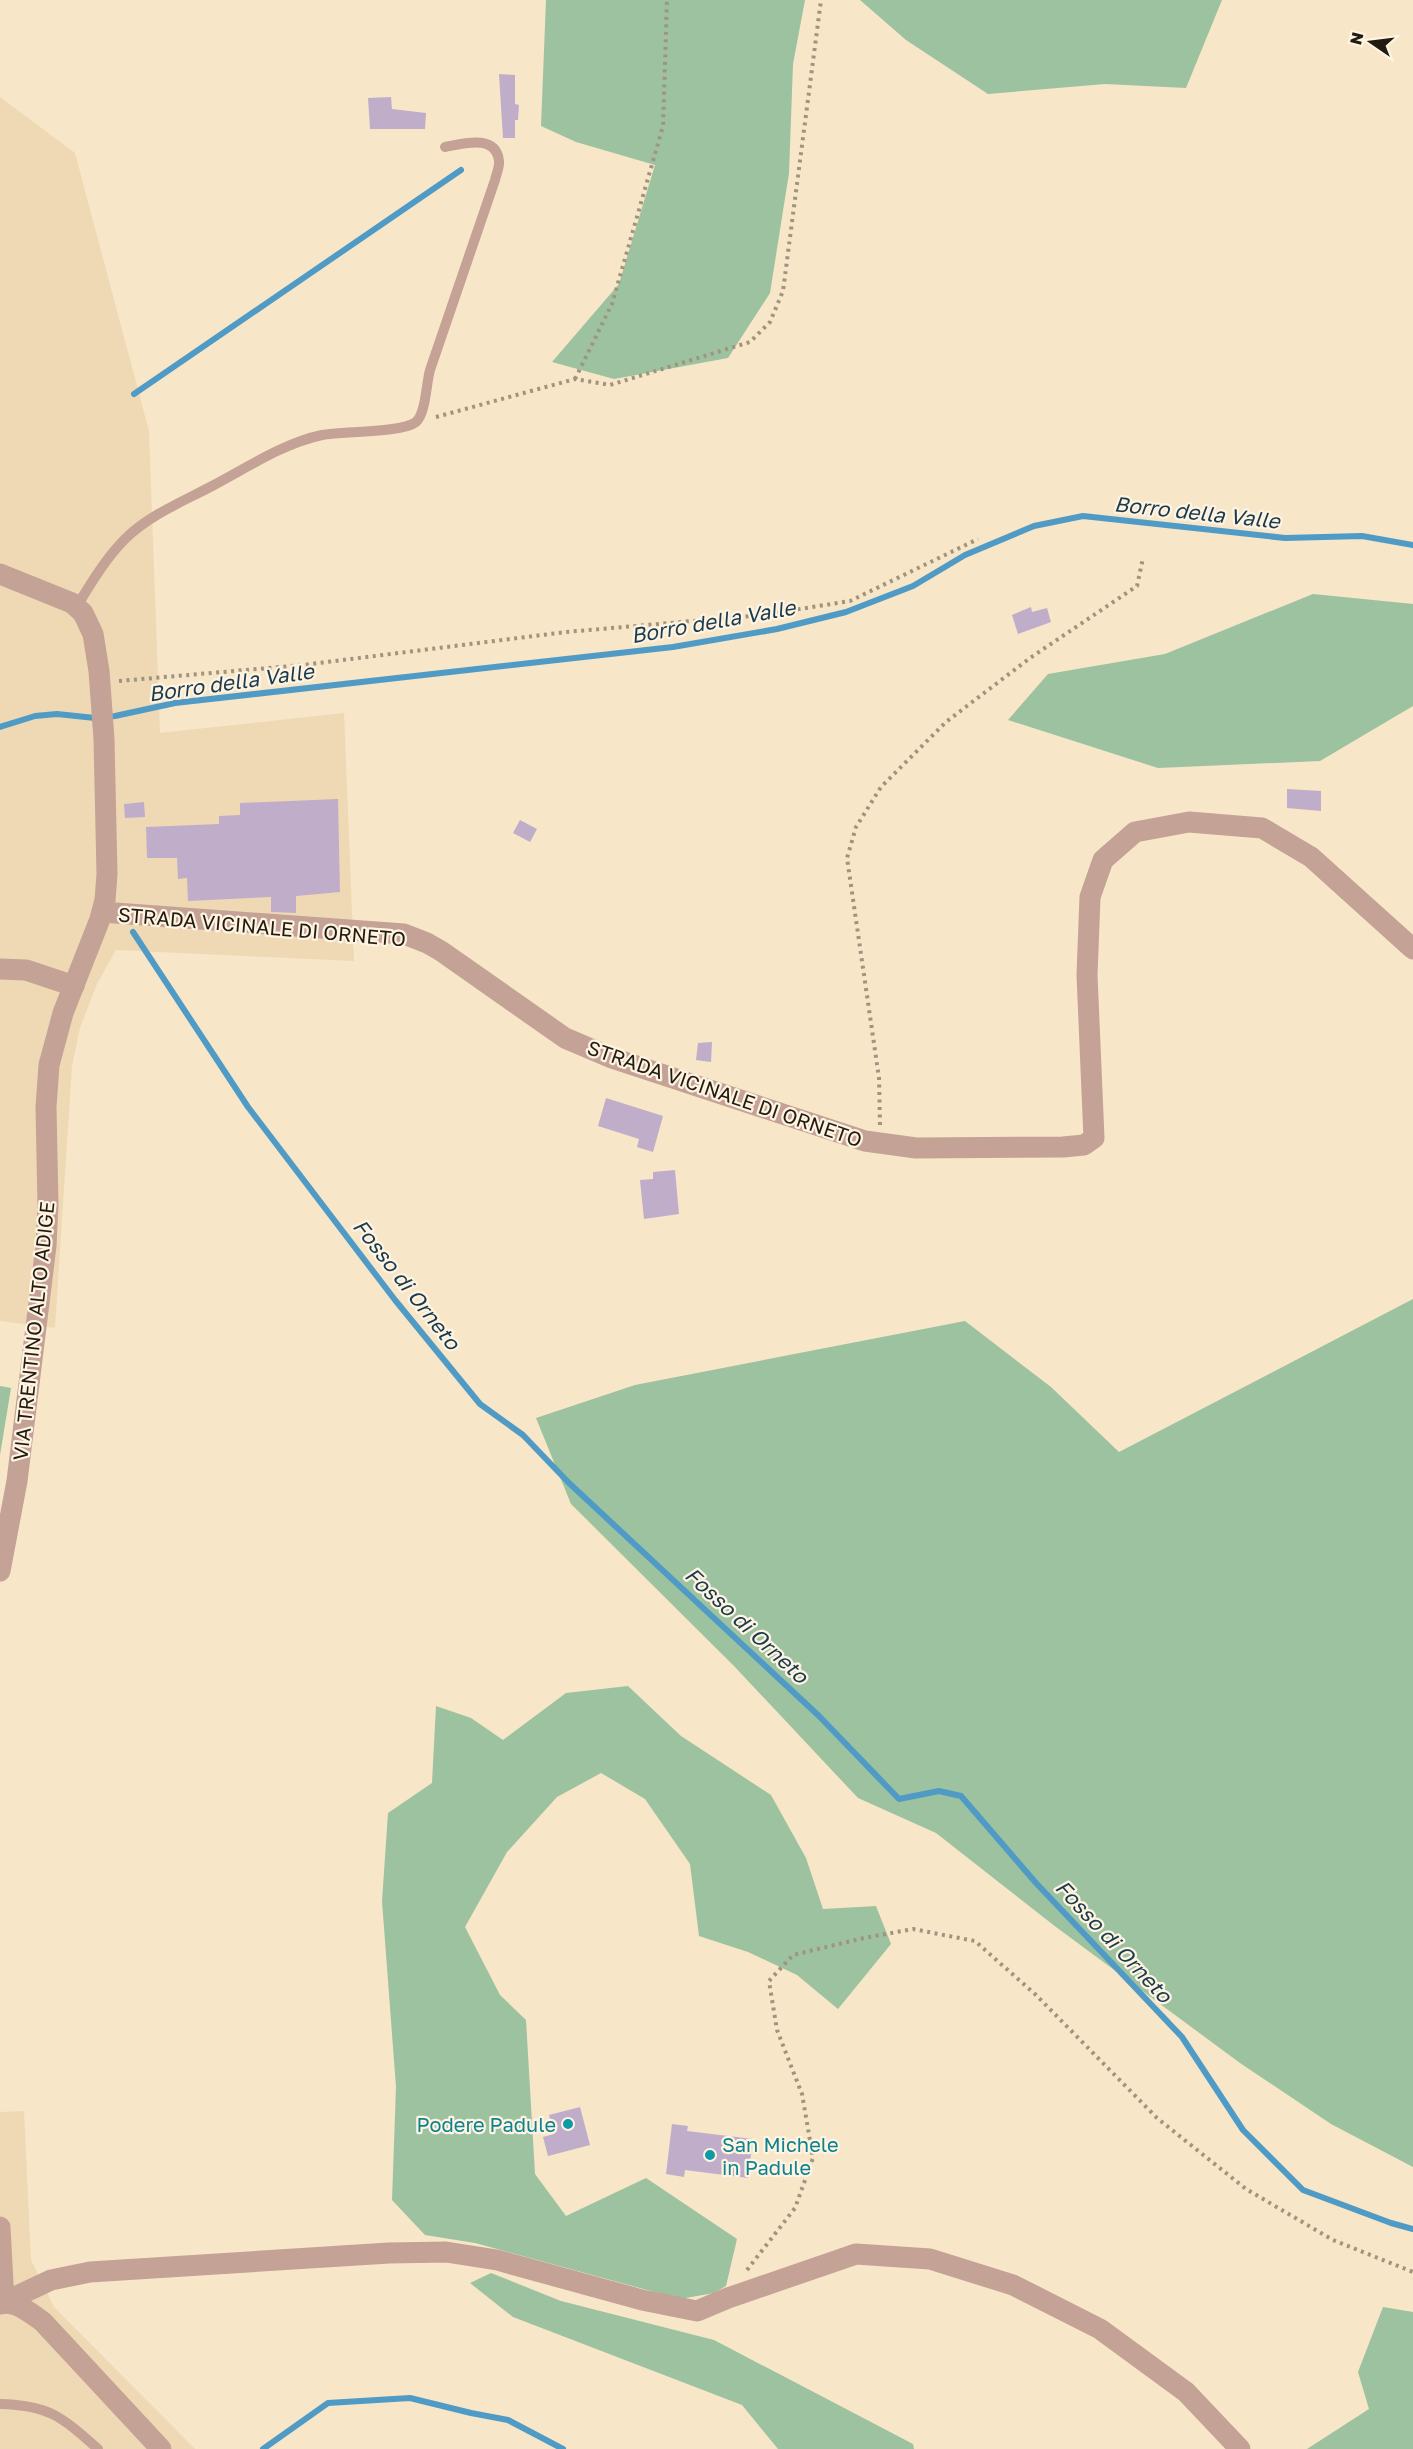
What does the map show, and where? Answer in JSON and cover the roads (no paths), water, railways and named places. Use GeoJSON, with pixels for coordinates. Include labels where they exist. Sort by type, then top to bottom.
{"type":"FeatureCollection","features":[{"type":"Feature","properties":{"kind":"street"},"geometry":{"type":"LineString","coordinates":[[0,574],[54,594],[77,606]]}},
{"type":"Feature","properties":{"kind":"street","name":"VIA TRENTINO ALTO ADIGE"},"geometry":{"type":"LineString","coordinates":[[0,1571],[18,1481],[45,1257],[48,1205],[46,1122],[48,1075],[55,1038],[102,912],[107,874],[104,738],[100,682],[93,634],[86,618],[77,606]]}},
{"type":"Feature","properties":{"kind":"street","name":"STRADA VICINALE DI ORNETO"},"geometry":{"type":"LineString","coordinates":[[102,912],[404,934],[441,951],[565,1038],[612,1058],[865,1141],[916,1148],[1063,1148],[1084,1145],[1094,1138],[1087,975],[1090,897],[1102,860],[1135,832],[1190,822],[1262,828],[1311,857],[1413,949]]}},
{"type":"Feature","properties":{"kind":"street"},"geometry":{"type":"LineString","coordinates":[[0,969],[26,970],[74,986]]}},
{"type":"Feature","properties":{"kind":"street"},"geometry":{"type":"LineString","coordinates":[[0,2227],[2,2303]]}},
{"type":"Feature","properties":{"kind":"street"},"geometry":{"type":"LineString","coordinates":[[2,2303],[51,2280],[90,2272],[378,2253],[446,2252],[498,2260],[642,2301],[697,2311],[856,2254],[930,2259],[1013,2285],[1100,2329],[1186,2392],[1240,2449]]}},
{"type":"Feature","properties":{"kind":"street"},"geometry":{"type":"LineString","coordinates":[[2,2303],[21,2307],[43,2322],[161,2449]]}},
{"type":"Feature","properties":{"kind":"lane"},"geometry":{"type":"LineString","coordinates":[[77,606],[125,538],[171,508],[258,462],[308,439],[349,431],[404,427],[415,422],[424,410],[425,390],[430,370],[495,180],[499,160],[492,147],[479,141],[445,147]]}},
{"type":"Feature","properties":{"kind":"lane"},"geometry":{"type":"LineString","coordinates":[[0,2404],[32,2406],[47,2410],[98,2449]]}},
{"type":"Feature","properties":{"kind":"waterway"},"geometry":{"type":"LineString","coordinates":[[134,394],[461,170]]}},
{"type":"Feature","properties":{"kind":"waterway","name":"Borro della Valle"},"geometry":{"type":"LineString","coordinates":[[0,727],[35,716],[57,714],[95,718],[115,716],[175,703],[673,647],[777,629],[846,612],[913,586],[965,555],[1034,526],[1083,516],[1285,538],[1362,536],[1413,545]]}},
{"type":"Feature","properties":{"kind":"waterway","name":"Fosso di Orneto"},"geometry":{"type":"LineString","coordinates":[[133,932],[248,1107],[395,1300],[480,1404],[523,1435],[569,1483],[819,1716],[899,1799],[939,1791],[961,1796],[1036,1883],[1182,2037],[1243,2130],[1303,2190],[1413,2229]]}},
{"type":"Feature","properties":{"kind":"waterway"},"geometry":{"type":"LineString","coordinates":[[263,2449],[328,2403],[410,2398],[508,2420],[563,2449]]}},
{"type":"Feature","properties":{"kind":"place","name":"Podere Padule"},"geometry":{"type":"Point","coordinates":[568,2124]}},
{"type":"Feature","properties":{"kind":"place","name":"San Michele in Padule"},"geometry":{"type":"Point","coordinates":[710,2155]}}]}
